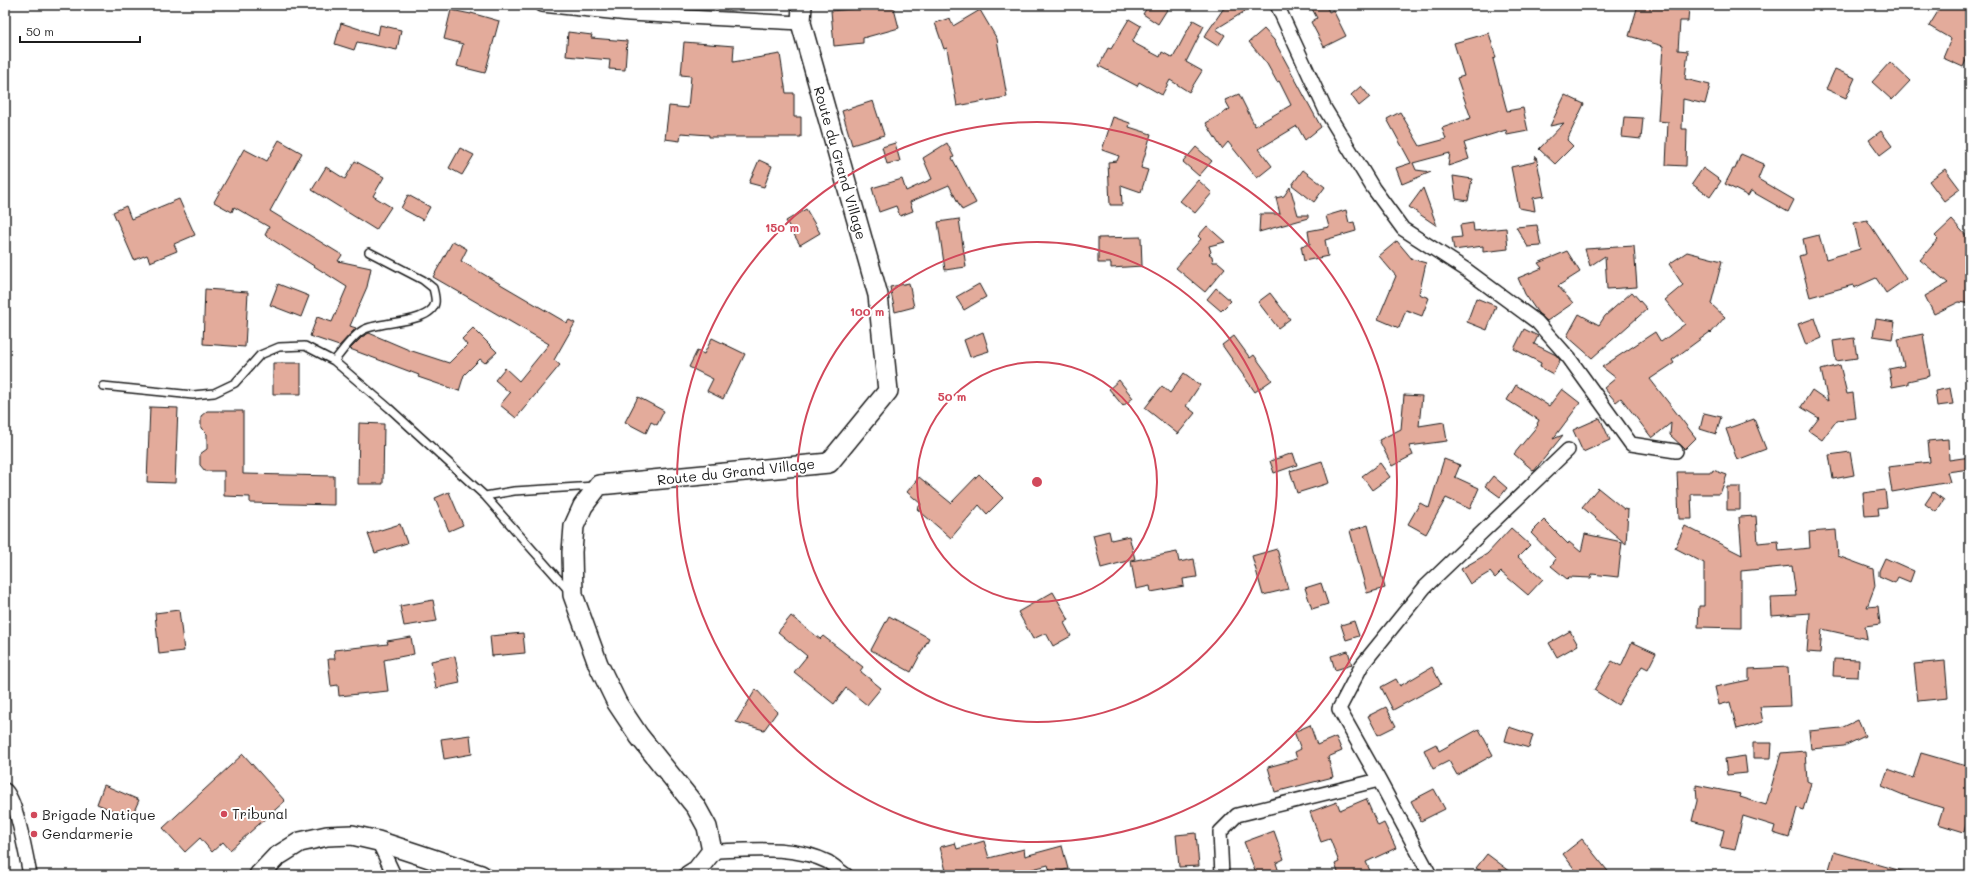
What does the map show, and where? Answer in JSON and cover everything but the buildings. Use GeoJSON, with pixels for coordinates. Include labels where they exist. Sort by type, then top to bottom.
{"type":"FeatureCollection","features":[{"type":"Feature","properties":{"kind":"street"},"geometry":{"type":"LineString","coordinates":[[542,5],[629,14],[802,14]]}},
{"type":"Feature","properties":{"kind":"street"},"geometry":{"type":"LineString","coordinates":[[1277,5],[1325,109],[1373,188],[1404,229],[1465,269],[1537,322],[1569,358],[1631,444],[1676,451]]}},
{"type":"Feature","properties":{"kind":"street","name":"Route du Grand Village"},"geometry":{"type":"LineString","coordinates":[[599,485],[829,463],[888,391],[878,295],[802,14]]}},
{"type":"Feature","properties":{"kind":"street"},"geometry":{"type":"LineString","coordinates":[[1430,875],[1339,709],[1362,664],[1425,587],[1568,450]]}},
{"type":"Feature","properties":{"kind":"street"},"geometry":{"type":"LineString","coordinates":[[599,485],[583,506],[574,526],[572,552],[573,595],[598,664],[617,703],[639,736],[696,807],[707,827],[712,851]]}},
{"type":"Feature","properties":{"kind":"street"},"geometry":{"type":"LineString","coordinates":[[1222,875],[1220,832],[1237,815],[1379,780]]}},
{"type":"Feature","properties":{"kind":"street"},"geometry":{"type":"LineString","coordinates":[[5,790],[9,792],[16,812],[30,875]]}},
{"type":"Feature","properties":{"kind":"street"},"geometry":{"type":"LineString","coordinates":[[259,875],[276,857],[300,842],[327,836],[352,835],[378,841],[481,875]]}},
{"type":"Feature","properties":{"kind":"street"},"geometry":{"type":"LineString","coordinates":[[378,841],[394,875]]}},
{"type":"Feature","properties":{"kind":"street"},"geometry":{"type":"LineString","coordinates":[[712,851],[765,850],[811,856],[829,863],[846,875]]}},
{"type":"Feature","properties":{"kind":"street"},"geometry":{"type":"LineString","coordinates":[[689,875],[697,870],[712,851]]}},
{"type":"Feature","properties":{"kind":"lane"},"geometry":{"type":"LineString","coordinates":[[334,361],[362,330],[373,325],[387,324],[421,317],[432,309],[435,303],[433,288],[423,280],[369,252]]}},
{"type":"Feature","properties":{"kind":"lane"},"geometry":{"type":"LineString","coordinates":[[103,386],[193,395],[214,393],[235,384],[260,355],[279,347],[306,346],[334,361],[389,408],[485,496],[573,595]]}},
{"type":"Feature","properties":{"kind":"lane"},"geometry":{"type":"LineString","coordinates":[[485,496],[514,491],[599,485]]}},
{"type":"Feature","properties":{"kind":"place","name":"Tribunal"},"geometry":{"type":"Point","coordinates":[224,814]}},
{"type":"Feature","properties":{"kind":"place","name":"Brigade Natique"},"geometry":{"type":"Point","coordinates":[34,815]}},
{"type":"Feature","properties":{"kind":"place","name":"Gendarmerie"},"geometry":{"type":"Point","coordinates":[34,834]}}]}
